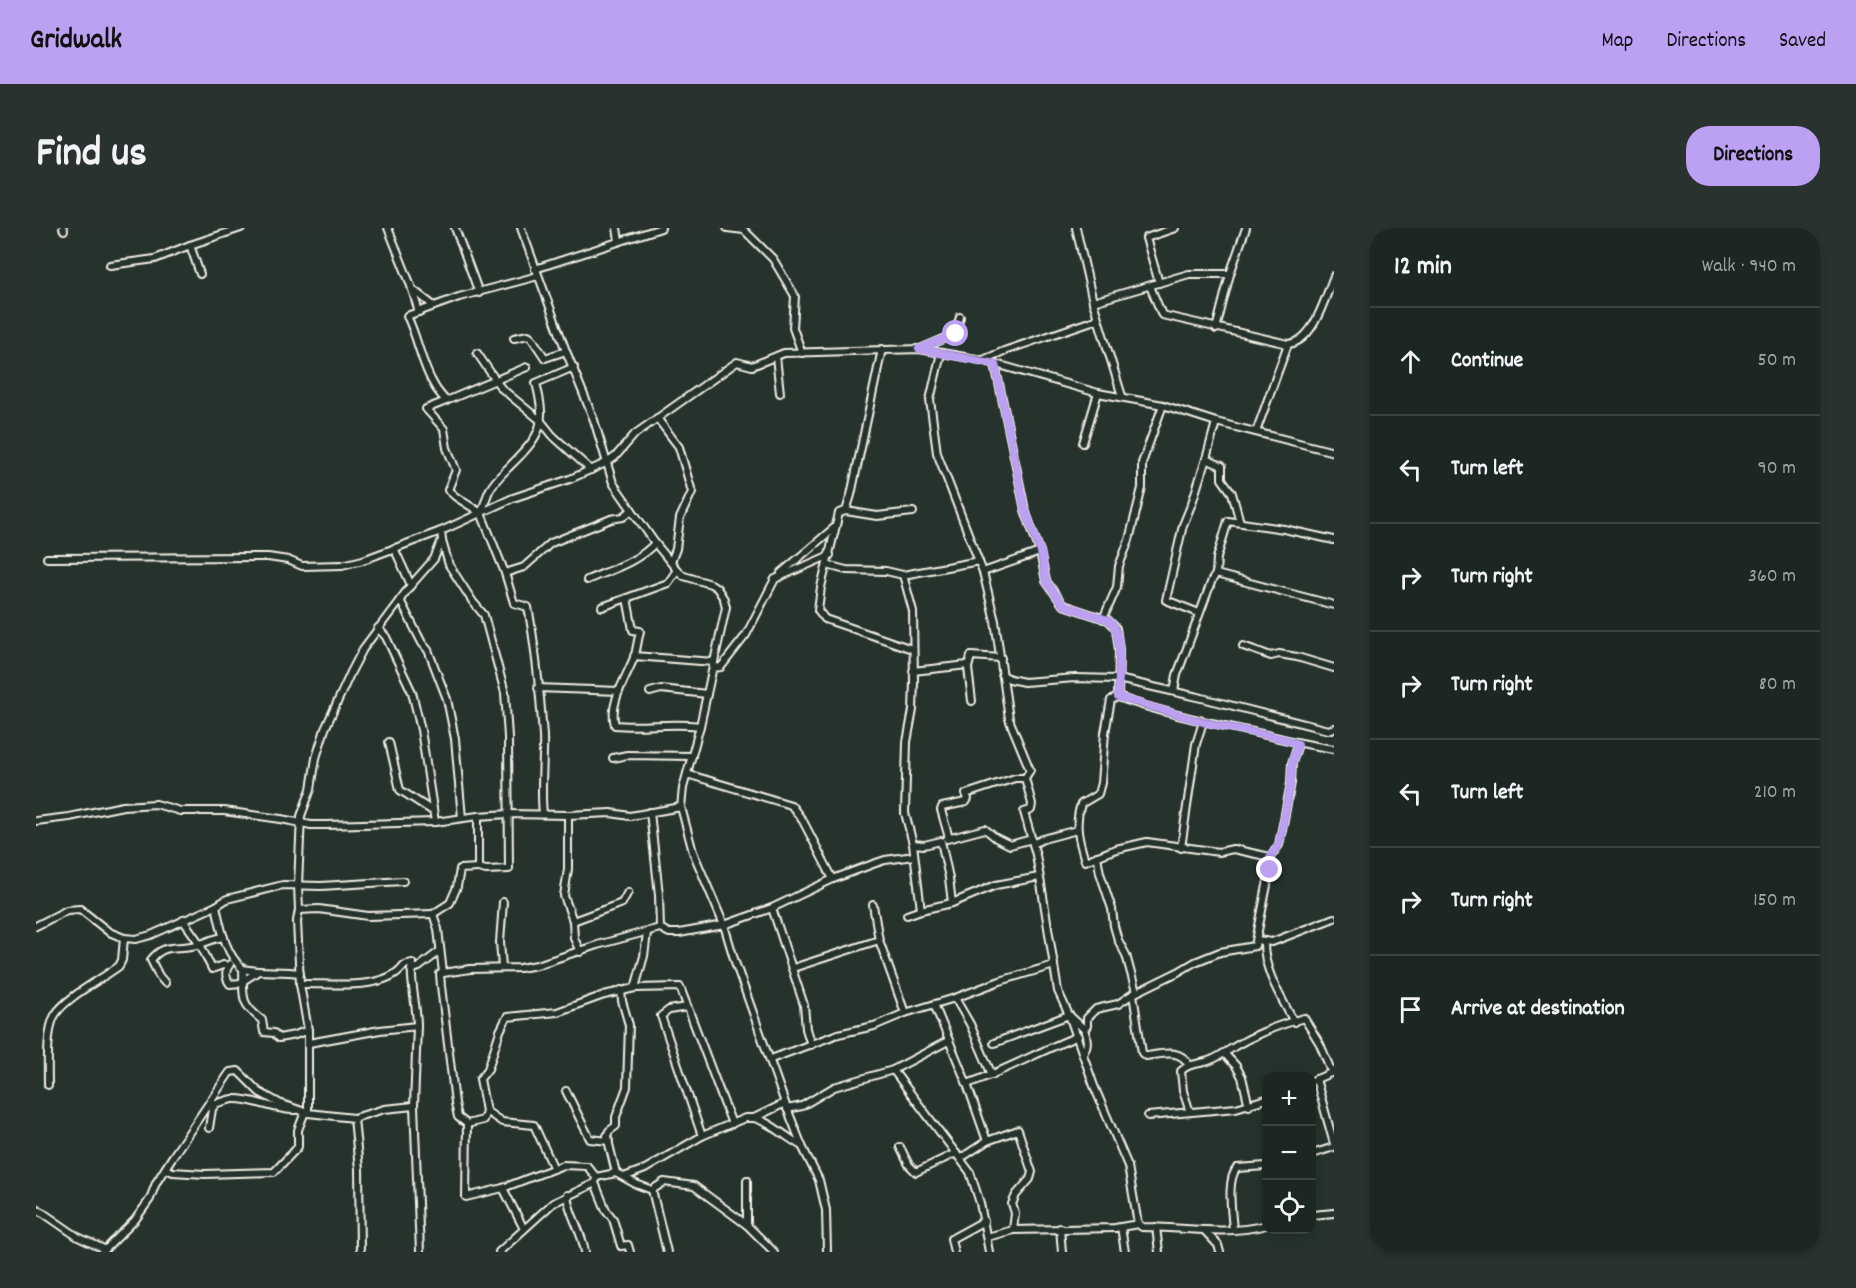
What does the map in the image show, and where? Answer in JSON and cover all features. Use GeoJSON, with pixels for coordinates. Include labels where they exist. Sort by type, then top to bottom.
{"type":"FeatureCollection","features":[{"type":"Feature","properties":{"kind":"street"},"geometry":{"type":"LineString","coordinates":[[110,265],[155,259],[241,228]]}},
{"type":"Feature","properties":{"kind":"street"},"geometry":{"type":"LineString","coordinates":[[388,228],[419,312]]}},
{"type":"Feature","properties":{"kind":"street"},"geometry":{"type":"LineString","coordinates":[[455,228],[479,293]]}},
{"type":"Feature","properties":{"kind":"street"},"geometry":{"type":"LineString","coordinates":[[521,228],[574,367],[608,462],[613,483],[655,543],[678,570],[689,578],[711,584],[722,593],[724,599],[726,607],[681,807],[693,852],[724,925],[786,1106],[824,1195],[827,1252]]}},
{"type":"Feature","properties":{"kind":"street"},"geometry":{"type":"LineString","coordinates":[[617,228],[619,241]]}},
{"type":"Feature","properties":{"kind":"street"},"geometry":{"type":"LineString","coordinates":[[446,401],[433,385],[407,316],[459,297],[479,293],[619,241],[661,228]]}},
{"type":"Feature","properties":{"kind":"street"},"geometry":{"type":"LineString","coordinates":[[727,228],[744,230],[773,259],[795,296],[793,328],[802,353]]}},
{"type":"Feature","properties":{"kind":"street"},"geometry":{"type":"LineString","coordinates":[[1076,228],[1093,303],[1122,396]]}},
{"type":"Feature","properties":{"kind":"street"},"geometry":{"type":"LineString","coordinates":[[1159,283],[1146,238],[1175,228]]}},
{"type":"Feature","properties":{"kind":"street"},"geometry":{"type":"LineString","coordinates":[[1216,329],[1230,274],[1246,228]]}},
{"type":"Feature","properties":{"kind":"street"},"geometry":{"type":"LineString","coordinates":[[190,245],[200,274]]}},
{"type":"Feature","properties":{"kind":"street"},"geometry":{"type":"LineString","coordinates":[[1093,303],[1189,274],[1230,274]]}},
{"type":"Feature","properties":{"kind":"street"},"geometry":{"type":"LineString","coordinates":[[1150,286],[1162,315],[1288,344],[1304,338],[1311,329],[1334,276]]}},
{"type":"Feature","properties":{"kind":"street"},"geometry":{"type":"LineString","coordinates":[[412,289],[434,306]]}},
{"type":"Feature","properties":{"kind":"street"},"geometry":{"type":"LineString","coordinates":[[919,349],[956,334],[960,317]]}},
{"type":"Feature","properties":{"kind":"street"},"geometry":{"type":"LineString","coordinates":[[982,360],[1098,319]]}},
{"type":"Feature","properties":{"kind":"street"},"geometry":{"type":"LineString","coordinates":[[514,338],[528,335],[545,358],[566,351]]}},
{"type":"Feature","properties":{"kind":"street"},"geometry":{"type":"LineString","coordinates":[[1256,432],[1288,344]]}},
{"type":"Feature","properties":{"kind":"street"},"geometry":{"type":"LineString","coordinates":[[846,511],[882,349]]}},
{"type":"Feature","properties":{"kind":"street"},"geometry":{"type":"LineString","coordinates":[[47,558],[268,557],[288,560],[302,566],[342,565],[441,531],[513,498],[608,462],[635,434],[737,362],[753,366],[784,353],[919,349],[982,360],[1098,393],[1163,405],[1216,422],[1334,452]]}},
{"type":"Feature","properties":{"kind":"street"},"geometry":{"type":"LineString","coordinates":[[477,353],[501,388],[541,421],[553,436],[591,470]]}},
{"type":"Feature","properties":{"kind":"street"},"geometry":{"type":"LineString","coordinates":[[941,353],[930,400],[937,453],[983,572],[995,621],[1009,718],[1030,770],[1025,778],[1032,804],[1031,810],[1024,812],[1039,877],[1058,991],[1078,1036],[1094,1086],[1128,1166],[1138,1224]]}},
{"type":"Feature","properties":{"kind":"street"},"geometry":{"type":"LineString","coordinates":[[776,357],[780,393]]}},
{"type":"Feature","properties":{"kind":"street"},"geometry":{"type":"LineString","coordinates":[[995,364],[1025,510],[1041,552],[1046,581],[1060,603],[1113,622],[1118,639],[1118,697]]}},
{"type":"Feature","properties":{"kind":"street"},"geometry":{"type":"LineString","coordinates":[[528,367],[426,409],[444,429],[447,448],[456,470],[448,490],[481,513],[505,573],[514,603],[528,607],[534,643],[543,736],[540,793],[543,814]]}},
{"type":"Feature","properties":{"kind":"street"},"geometry":{"type":"LineString","coordinates":[[481,513],[489,491],[499,477],[525,451],[539,430],[542,408],[536,383],[574,367]]}},
{"type":"Feature","properties":{"kind":"street"},"geometry":{"type":"LineString","coordinates":[[1083,443],[1098,393]]}},
{"type":"Feature","properties":{"kind":"street"},"geometry":{"type":"LineString","coordinates":[[1103,619],[1117,587],[1119,566],[1129,540],[1142,488],[1142,463],[1163,405]]}},
{"type":"Feature","properties":{"kind":"street"},"geometry":{"type":"LineString","coordinates":[[657,418],[679,447],[692,492],[680,518],[676,549],[671,562]]}},
{"type":"Feature","properties":{"kind":"street"},"geometry":{"type":"LineString","coordinates":[[1200,613],[1166,600],[1183,525],[1192,503],[1216,422]]}},
{"type":"Feature","properties":{"kind":"street"},"geometry":{"type":"LineString","coordinates":[[1206,459],[1222,466],[1222,479],[1232,493],[1240,522]]}},
{"type":"Feature","properties":{"kind":"street"},"geometry":{"type":"LineString","coordinates":[[505,573],[524,567],[551,543],[611,519],[623,517],[632,510]]}},
{"type":"Feature","properties":{"kind":"street"},"geometry":{"type":"LineString","coordinates":[[912,649],[822,618],[818,610],[839,513],[846,511],[878,516],[913,512]]}},
{"type":"Feature","properties":{"kind":"street"},"geometry":{"type":"LineString","coordinates":[[1174,691],[1177,675],[1216,574],[1217,558],[1228,521],[1284,529],[1334,540]]}},
{"type":"Feature","properties":{"kind":"street"},"geometry":{"type":"LineString","coordinates":[[634,656],[722,667],[746,635],[775,579],[836,527]]}},
{"type":"Feature","properties":{"kind":"street"},"geometry":{"type":"LineString","coordinates":[[299,910],[319,909],[368,916],[433,914],[450,903],[457,887],[460,869],[509,869],[508,722],[505,693],[484,615],[473,603],[449,565],[441,531]]}},
{"type":"Feature","properties":{"kind":"street"},"geometry":{"type":"LineString","coordinates":[[165,1169],[172,1172],[205,1174],[274,1172],[298,1147],[298,1130],[304,1111],[309,1043],[300,984],[297,921],[301,836],[299,822],[311,789],[316,758],[325,729],[363,649],[411,585],[434,559],[442,540]]}},
{"type":"Feature","properties":{"kind":"street"},"geometry":{"type":"LineString","coordinates":[[588,580],[624,565],[655,543]]}},
{"type":"Feature","properties":{"kind":"street"},"geometry":{"type":"LineString","coordinates":[[394,548],[411,585]]}},
{"type":"Feature","properties":{"kind":"street"},"geometry":{"type":"LineString","coordinates":[[983,572],[1041,552]]}},
{"type":"Feature","properties":{"kind":"street"},"geometry":{"type":"LineString","coordinates":[[775,579],[830,555]]}},
{"type":"Feature","properties":{"kind":"street"},"geometry":{"type":"LineString","coordinates":[[827,565],[846,570],[886,571],[903,575],[979,561]]}},
{"type":"Feature","properties":{"kind":"street"},"geometry":{"type":"LineString","coordinates":[[602,607],[668,583],[678,570]]}},
{"type":"Feature","properties":{"kind":"street"},"geometry":{"type":"LineString","coordinates":[[1216,574],[1334,605]]}},
{"type":"Feature","properties":{"kind":"street"},"geometry":{"type":"LineString","coordinates":[[903,575],[913,611],[913,710],[907,742],[905,813],[914,856],[921,910]]}},
{"type":"Feature","properties":{"kind":"street"},"geometry":{"type":"LineString","coordinates":[[627,598],[633,630],[640,631],[634,656],[619,692],[613,719],[615,725],[700,726]]}},
{"type":"Feature","properties":{"kind":"street"},"geometry":{"type":"LineString","coordinates":[[400,600],[422,643],[428,650],[447,699],[455,739],[462,818]]}},
{"type":"Feature","properties":{"kind":"street"},"geometry":{"type":"LineString","coordinates":[[378,628],[386,637],[412,692],[428,770],[431,810],[435,822]]}},
{"type":"Feature","properties":{"kind":"street"},"geometry":{"type":"LineString","coordinates":[[1243,646],[1271,656],[1279,654],[1297,657],[1334,668]]}},
{"type":"Feature","properties":{"kind":"street"},"geometry":{"type":"LineString","coordinates":[[972,701],[968,665],[971,656],[1001,657]]}},
{"type":"Feature","properties":{"kind":"street"},"geometry":{"type":"LineString","coordinates":[[913,671],[968,665]]}},
{"type":"Feature","properties":{"kind":"street"},"geometry":{"type":"LineString","coordinates":[[1002,675],[1024,682],[1066,678],[1118,679],[1328,730],[1334,728]]}},
{"type":"Feature","properties":{"kind":"street"},"geometry":{"type":"LineString","coordinates":[[538,688],[619,692]]}},
{"type":"Feature","properties":{"kind":"street"},"geometry":{"type":"LineString","coordinates":[[650,692],[662,689],[707,694]]}},
{"type":"Feature","properties":{"kind":"street"},"geometry":{"type":"LineString","coordinates":[[1270,857],[1233,849],[1219,852],[1148,842],[1133,844],[1085,861],[1077,830],[1081,804],[1098,794],[1111,700],[1118,697],[1203,722],[1274,736],[1298,744],[1334,749]]}},
{"type":"Feature","properties":{"kind":"street"},"geometry":{"type":"LineString","coordinates":[[1181,848],[1196,744],[1203,722]]}},
{"type":"Feature","properties":{"kind":"street"},"geometry":{"type":"LineString","coordinates":[[389,742],[400,790],[431,810]]}},
{"type":"Feature","properties":{"kind":"street"},"geometry":{"type":"LineString","coordinates":[[1294,1022],[1268,968],[1259,942],[1262,903],[1270,870],[1270,857],[1279,844],[1291,783],[1292,763],[1298,744]]}},
{"type":"Feature","properties":{"kind":"street"},"geometry":{"type":"LineString","coordinates":[[613,758],[627,755],[692,756]]}},
{"type":"Feature","properties":{"kind":"street"},"geometry":{"type":"LineString","coordinates":[[687,774],[791,805],[803,821],[833,879]]}},
{"type":"Feature","properties":{"kind":"street"},"geometry":{"type":"LineString","coordinates":[[949,838],[942,807],[966,802],[968,799],[966,794],[1015,778],[1025,778]]}},
{"type":"Feature","properties":{"kind":"street"},"geometry":{"type":"LineString","coordinates":[[36,821],[123,806],[156,804],[180,811],[224,812],[326,825],[435,822],[509,814],[611,813],[630,816],[681,807]]}},
{"type":"Feature","properties":{"kind":"street"},"geometry":{"type":"LineString","coordinates":[[650,812],[659,895],[660,928]]}},
{"type":"Feature","properties":{"kind":"street"},"geometry":{"type":"LineString","coordinates":[[568,815],[568,869],[564,891],[573,921],[574,938],[580,952]]}},
{"type":"Feature","properties":{"kind":"street"},"geometry":{"type":"LineString","coordinates":[[478,816],[478,868]]}},
{"type":"Feature","properties":{"kind":"street"},"geometry":{"type":"LineString","coordinates":[[912,844],[924,845],[941,842],[985,829],[1010,845],[1077,830]]}},
{"type":"Feature","properties":{"kind":"street"},"geometry":{"type":"LineString","coordinates":[[941,842],[952,903]]}},
{"type":"Feature","properties":{"kind":"street"},"geometry":{"type":"LineString","coordinates":[[660,928],[669,933],[679,933],[724,925],[772,908],[833,879],[885,860],[914,856]]}},
{"type":"Feature","properties":{"kind":"street"},"geometry":{"type":"LineString","coordinates":[[1097,856],[1112,909],[1114,926],[1126,955],[1135,993],[1142,1053],[1146,1056],[1178,1053],[1185,1057],[1189,1065]]}},
{"type":"Feature","properties":{"kind":"street"},"geometry":{"type":"LineString","coordinates":[[907,915],[952,903],[996,885],[1039,877]]}},
{"type":"Feature","properties":{"kind":"street"},"geometry":{"type":"LineString","coordinates":[[36,926],[67,910],[80,909],[109,932],[124,938],[136,939],[151,935],[227,899],[282,885],[321,886],[403,881]]}},
{"type":"Feature","properties":{"kind":"street"},"geometry":{"type":"LineString","coordinates":[[573,921],[622,903],[628,892]]}},
{"type":"Feature","properties":{"kind":"street"},"geometry":{"type":"LineString","coordinates":[[502,967],[500,942],[503,902]]}},
{"type":"Feature","properties":{"kind":"street"},"geometry":{"type":"LineString","coordinates":[[873,905],[879,940],[904,1013]]}},
{"type":"Feature","properties":{"kind":"street"},"geometry":{"type":"LineString","coordinates":[[216,906],[231,964],[226,980],[230,984],[240,983],[257,972]]}},
{"type":"Feature","properties":{"kind":"street"},"geometry":{"type":"LineString","coordinates":[[772,908],[804,1005],[806,1029],[811,1045]]}},
{"type":"Feature","properties":{"kind":"street"},"geometry":{"type":"LineString","coordinates":[[433,914],[438,929],[443,973],[440,974],[441,986],[455,1103],[458,1117],[467,1124]]}},
{"type":"Feature","properties":{"kind":"street"},"geometry":{"type":"LineString","coordinates":[[1084,1029],[1087,1026],[1087,1017],[1092,1011],[1118,1004],[1194,962],[1220,952],[1259,942],[1272,942],[1334,918]]}},
{"type":"Feature","properties":{"kind":"street"},"geometry":{"type":"LineString","coordinates":[[183,920],[200,944],[212,969],[231,964],[257,972],[300,973]]}},
{"type":"Feature","properties":{"kind":"street"},"geometry":{"type":"LineString","coordinates":[[443,973],[537,965],[597,945],[660,928]]}},
{"type":"Feature","properties":{"kind":"street"},"geometry":{"type":"LineString","coordinates":[[635,988],[644,956],[647,933]]}},
{"type":"Feature","properties":{"kind":"street"},"geometry":{"type":"LineString","coordinates":[[165,984],[151,960],[157,952],[224,937]]}},
{"type":"Feature","properties":{"kind":"street"},"geometry":{"type":"LineString","coordinates":[[48,1085],[53,1018],[73,999],[119,966],[122,960],[124,938]]}},
{"type":"Feature","properties":{"kind":"street"},"geometry":{"type":"LineString","coordinates":[[793,968],[879,940]]}},
{"type":"Feature","properties":{"kind":"street"},"geometry":{"type":"LineString","coordinates":[[300,984],[348,985],[399,973],[411,973],[440,951]]}},
{"type":"Feature","properties":{"kind":"street"},"geometry":{"type":"LineString","coordinates":[[399,973],[404,965],[412,963],[411,973],[417,1010],[414,1106],[420,1252]]}},
{"type":"Feature","properties":{"kind":"street"},"geometry":{"type":"LineString","coordinates":[[771,1059],[838,1034],[874,1026],[904,1013],[1054,965]]}},
{"type":"Feature","properties":{"kind":"street"},"geometry":{"type":"LineString","coordinates":[[243,969],[241,986],[248,1009],[262,1020],[264,1032],[274,1033],[279,1038],[308,1030]]}},
{"type":"Feature","properties":{"kind":"street"},"geometry":{"type":"LineString","coordinates":[[467,1124],[483,1120],[486,1111],[480,1079],[488,1069],[507,1017],[557,1012],[621,990],[680,987],[732,1124]]}},
{"type":"Feature","properties":{"kind":"street"},"geometry":{"type":"LineString","coordinates":[[616,1173],[607,1136],[609,1131],[616,1126],[616,1117],[627,1087],[629,1025],[621,990]]}},
{"type":"Feature","properties":{"kind":"street"},"geometry":{"type":"LineString","coordinates":[[607,994],[622,1001]]}},
{"type":"Feature","properties":{"kind":"street"},"geometry":{"type":"LineString","coordinates":[[955,998],[970,1024],[993,1075]]}},
{"type":"Feature","properties":{"kind":"street"},"geometry":{"type":"LineString","coordinates":[[934,1004],[967,1084],[987,1142]]}},
{"type":"Feature","properties":{"kind":"street"},"geometry":{"type":"LineString","coordinates":[[687,1007],[669,1010],[661,1016],[702,1136]]}},
{"type":"Feature","properties":{"kind":"street"},"geometry":{"type":"LineString","coordinates":[[1069,1015],[1084,1029],[1087,1047],[1083,1053]]}},
{"type":"Feature","properties":{"kind":"street"},"geometry":{"type":"LineString","coordinates":[[994,1042],[1069,1015]]}},
{"type":"Feature","properties":{"kind":"street"},"geometry":{"type":"LineString","coordinates":[[1190,1112],[1180,1077],[1181,1071],[1189,1065],[1209,1061],[1277,1025],[1304,1018],[1333,1072],[1316,1079]]}},
{"type":"Feature","properties":{"kind":"street"},"geometry":{"type":"LineString","coordinates":[[309,1043],[380,1030],[417,1026]]}},
{"type":"Feature","properties":{"kind":"street"},"geometry":{"type":"LineString","coordinates":[[967,1084],[993,1075],[1048,1047],[1078,1036]]}},
{"type":"Feature","properties":{"kind":"street"},"geometry":{"type":"LineString","coordinates":[[754,1118],[786,1106],[802,1106],[834,1087],[893,1070],[948,1041]]}},
{"type":"Feature","properties":{"kind":"street"},"geometry":{"type":"LineString","coordinates":[[1224,1053],[1242,1077],[1249,1106]]}},
{"type":"Feature","properties":{"kind":"street"},"geometry":{"type":"LineString","coordinates":[[893,1070],[970,1172],[984,1221],[988,1252]]}},
{"type":"Feature","properties":{"kind":"street"},"geometry":{"type":"LineString","coordinates":[[36,1208],[78,1238],[104,1251],[135,1220],[150,1199],[156,1183],[212,1104],[230,1072],[238,1071],[259,1092],[279,1103],[304,1111]]}},
{"type":"Feature","properties":{"kind":"street"},"geometry":{"type":"LineString","coordinates":[[1316,1086],[1334,1145],[1316,1152]]}},
{"type":"Feature","properties":{"kind":"street"},"geometry":{"type":"LineString","coordinates":[[566,1091],[590,1139],[609,1141]]}},
{"type":"Feature","properties":{"kind":"street"},"geometry":{"type":"LineString","coordinates":[[212,1104],[232,1099],[275,1109],[354,1118],[384,1109],[414,1106]]}},
{"type":"Feature","properties":{"kind":"street"},"geometry":{"type":"LineString","coordinates":[[1148,1116],[1212,1112],[1249,1106],[1262,1101]]}},
{"type":"Feature","properties":{"kind":"street"},"geometry":{"type":"LineString","coordinates":[[209,1128],[212,1104]]}},
{"type":"Feature","properties":{"kind":"street"},"geometry":{"type":"LineString","coordinates":[[486,1111],[502,1122],[534,1125],[554,1169]]}},
{"type":"Feature","properties":{"kind":"street"},"geometry":{"type":"LineString","coordinates":[[354,1118],[359,1169],[360,1252]]}},
{"type":"Feature","properties":{"kind":"street"},"geometry":{"type":"LineString","coordinates":[[624,1177],[645,1169],[702,1136],[745,1118],[762,1120],[782,1136],[802,1146]]}},
{"type":"Feature","properties":{"kind":"street"},"geometry":{"type":"LineString","coordinates":[[467,1124],[466,1197],[502,1188],[563,1165],[586,1166],[596,1180],[606,1210],[614,1219],[621,1246],[627,1245],[630,1252]]}},
{"type":"Feature","properties":{"kind":"street"},"geometry":{"type":"LineString","coordinates":[[900,1148],[909,1165],[916,1172],[1018,1130],[1032,1172],[1030,1179],[1016,1195],[1012,1204],[1015,1212],[1013,1230]]}},
{"type":"Feature","properties":{"kind":"street"},"geometry":{"type":"LineString","coordinates":[[1233,1230],[1231,1198],[1233,1173],[1237,1168],[1262,1166]]}},
{"type":"Feature","properties":{"kind":"street"},"geometry":{"type":"LineString","coordinates":[[499,1252],[542,1211],[596,1180],[616,1173],[652,1190]]}},
{"type":"Feature","properties":{"kind":"street"},"geometry":{"type":"LineString","coordinates":[[747,1180],[747,1225]]}},
{"type":"Feature","properties":{"kind":"street"},"geometry":{"type":"LineString","coordinates":[[652,1190],[664,1182],[694,1186],[747,1225],[774,1252]]}},
{"type":"Feature","properties":{"kind":"street"},"geometry":{"type":"LineString","coordinates":[[502,1188],[524,1229]]}},
{"type":"Feature","properties":{"kind":"street"},"geometry":{"type":"LineString","coordinates":[[652,1190],[666,1252]]}},
{"type":"Feature","properties":{"kind":"street"},"geometry":{"type":"LineString","coordinates":[[567,1195],[572,1216],[584,1240],[585,1252]]}},
{"type":"Feature","properties":{"kind":"street"},"geometry":{"type":"LineString","coordinates":[[1316,1215],[1333,1215]]}},
{"type":"Feature","properties":{"kind":"street"},"geometry":{"type":"LineString","coordinates":[[954,1252],[951,1239],[984,1221]]}},
{"type":"Feature","properties":{"kind":"street"},"geometry":{"type":"LineString","coordinates":[[987,1237],[1013,1230],[1121,1227],[1138,1224],[1142,1227],[1219,1231],[1262,1226]]}},
{"type":"Feature","properties":{"kind":"street"},"geometry":{"type":"LineString","coordinates":[[1121,1227],[1125,1252]]}},
{"type":"Feature","properties":{"kind":"street"},"geometry":{"type":"LineString","coordinates":[[1156,1227],[1160,1252]]}},
{"type":"Feature","properties":{"kind":"street"},"geometry":{"type":"LineString","coordinates":[[1060,1228],[1062,1252]]}},
{"type":"Feature","properties":{"kind":"street"},"geometry":{"type":"LineString","coordinates":[[1203,1230],[1218,1245]]}},
{"type":"Feature","properties":{"kind":"street"},"geometry":{"type":"LineString","coordinates":[[1219,1231],[1220,1252]]}},
{"type":"Feature","properties":{"kind":"route"},"geometry":{"type":"LineString","coordinates":[[956,334],[919,349],[995,364],[1025,510],[1041,552],[1046,581],[1063,605],[1113,622],[1119,650],[1118,697],[1203,722],[1298,744],[1292,763],[1291,783],[1279,844],[1270,857],[1270,870]]}}]}
